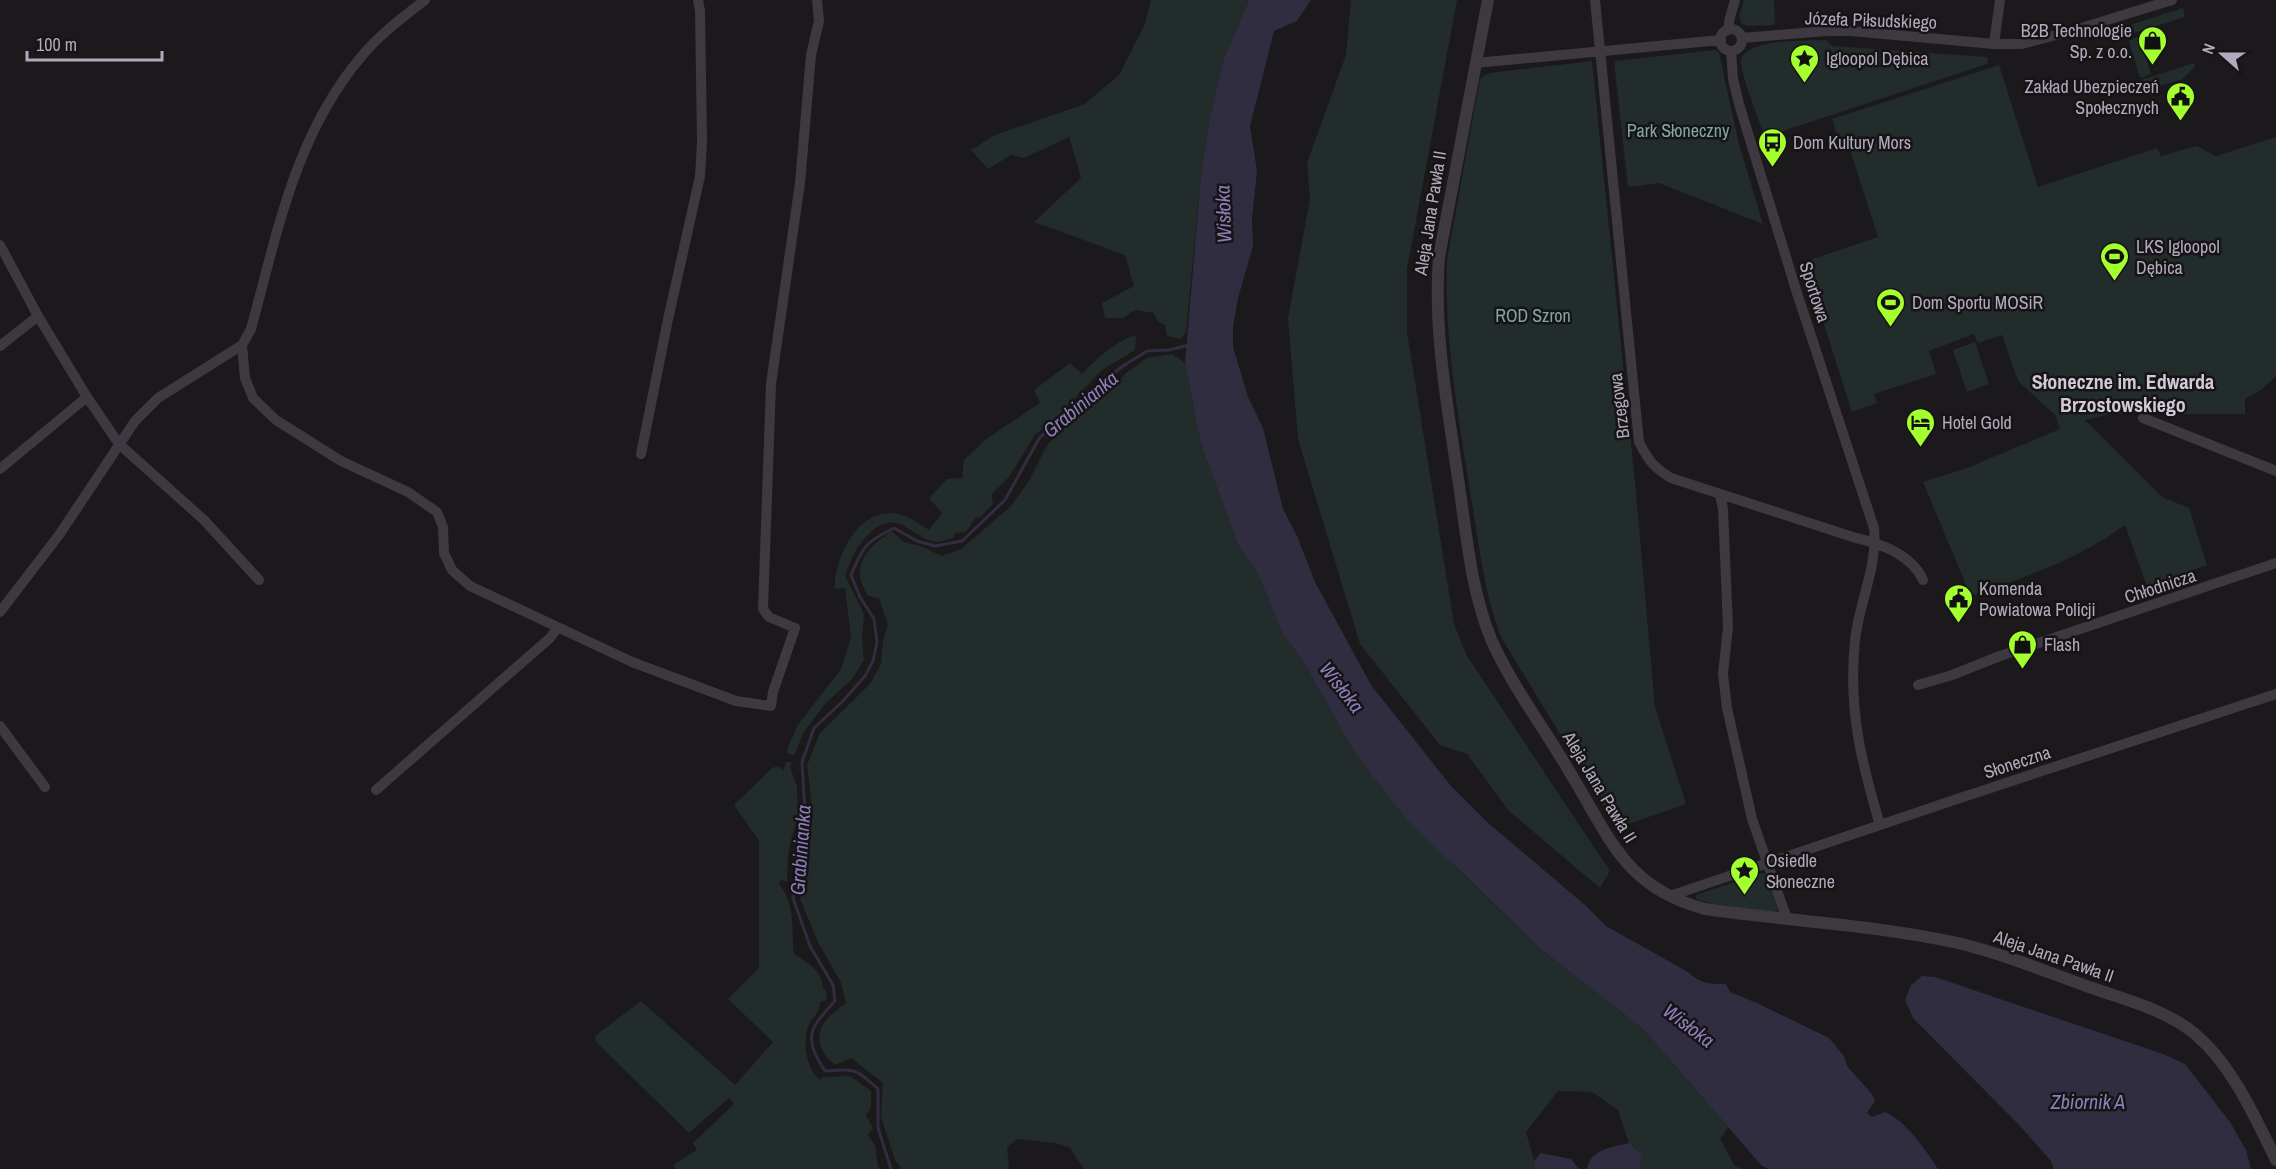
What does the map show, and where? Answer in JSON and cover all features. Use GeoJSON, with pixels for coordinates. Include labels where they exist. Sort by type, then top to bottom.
{"type":"FeatureCollection","features":[{"type":"Feature","properties":{"kind":"street"},"geometry":{"type":"LineString","coordinates":[[0,612],[59,535],[135,421],[158,398],[242,345],[251,329],[291,182],[318,119],[340,84],[362,56],[398,21],[426,0]]}},
{"type":"Feature","properties":{"kind":"street"},"geometry":{"type":"LineString","coordinates":[[641,454],[700,176],[702,142],[698,0]]}},
{"type":"Feature","properties":{"kind":"street"},"geometry":{"type":"LineString","coordinates":[[242,345],[245,378],[253,398],[276,420],[341,461],[408,492],[437,512],[443,527],[444,553],[452,570],[470,586],[632,662],[736,701],[771,706],[773,692],[795,628],[769,617],[763,609],[771,384],[800,183],[811,56],[819,21],[817,0]]}},
{"type":"Feature","properties":{"kind":"street","name":"Aleja Jana Pawła II"},"geometry":{"type":"LineString","coordinates":[[1488,0],[1439,256],[1436,293],[1447,402],[1466,528],[1481,607],[1491,639],[1517,687],[1612,844],[1630,868],[1657,890],[1705,909],[1913,935],[1959,944],[2060,976],[2159,1013],[2180,1023],[2211,1050],[2241,1093],[2276,1160]]}},
{"type":"Feature","properties":{"kind":"street","name":"Brzegowa"},"geometry":{"type":"LineString","coordinates":[[1595,0],[1639,442],[1648,460],[1656,469],[1671,478],[1720,495]]}},
{"type":"Feature","properties":{"kind":"street"},"geometry":{"type":"LineString","coordinates":[[1729,30],[1735,0]]}},
{"type":"Feature","properties":{"kind":"street"},"geometry":{"type":"LineString","coordinates":[[1994,44],[2000,0]]}},
{"type":"Feature","properties":{"kind":"street","name":"Józefa Piłsudskiego"},"geometry":{"type":"LineString","coordinates":[[1742,38],[1851,31],[1994,44],[2022,44],[2172,0]]}},
{"type":"Feature","properties":{"kind":"street"},"geometry":{"type":"LineString","coordinates":[[1729,30],[1738,32],[1742,38],[1739,47],[1731,51],[1723,46],[1720,40],[1723,33],[1729,30]]}},
{"type":"Feature","properties":{"kind":"street"},"geometry":{"type":"LineString","coordinates":[[1475,63],[1720,40]]}},
{"type":"Feature","properties":{"kind":"street","name":"Sportowa"},"geometry":{"type":"LineString","coordinates":[[1731,51],[1733,79],[1739,104],[1797,293],[1874,528],[1876,542],[1855,639],[1852,696],[1860,754],[1881,825]]}},
{"type":"Feature","properties":{"kind":"street"},"geometry":{"type":"LineString","coordinates":[[0,245],[38,316],[87,397],[119,444],[204,520],[260,580]]}},
{"type":"Feature","properties":{"kind":"street"},"geometry":{"type":"LineString","coordinates":[[0,270],[10,262]]}},
{"type":"Feature","properties":{"kind":"street"},"geometry":{"type":"LineString","coordinates":[[0,346],[38,316]]}},
{"type":"Feature","properties":{"kind":"street"},"geometry":{"type":"LineString","coordinates":[[0,469],[87,397]]}},
{"type":"Feature","properties":{"kind":"street"},"geometry":{"type":"LineString","coordinates":[[2143,418],[2276,471]]}},
{"type":"Feature","properties":{"kind":"street"},"geometry":{"type":"LineString","coordinates":[[1787,919],[1752,819],[1727,708],[1723,674],[1728,627],[1723,509],[1720,495],[1732,496],[1856,538],[1876,542],[1905,559],[1919,572],[1923,580]]}},
{"type":"Feature","properties":{"kind":"street","name":"Chłodnicza"},"geometry":{"type":"LineString","coordinates":[[1918,685],[2276,563]]}},
{"type":"Feature","properties":{"kind":"street"},"geometry":{"type":"LineString","coordinates":[[376,790],[550,638],[557,628]]}},
{"type":"Feature","properties":{"kind":"street","name":"Słoneczna"},"geometry":{"type":"LineString","coordinates":[[1670,896],[2276,694]]}},
{"type":"Feature","properties":{"kind":"street"},"geometry":{"type":"LineString","coordinates":[[0,726],[45,786]]}},
{"type":"Feature","properties":{"kind":"green space"},"geometry":{"type":"Polygon","coordinates":[[[1151,0],[1249,0],[1223,61],[1201,176],[1186,332],[1181,339],[1167,336],[1165,325],[1157,321],[1154,313],[1135,310],[1123,318],[1105,318],[1102,303],[1134,286],[1125,255],[1034,222],[1081,178],[1069,137],[1024,158],[1011,155],[988,169],[971,150],[995,135],[1085,104],[1119,75],[1145,24],[1151,0]]]}},
{"type":"Feature","properties":{"kind":"green space"},"geometry":{"type":"Polygon","coordinates":[[[1351,0],[1457,0],[1407,269],[1407,332],[1454,624],[1467,656],[1610,871],[1600,888],[1509,811],[1467,754],[1440,745],[1360,644],[1298,439],[1288,318],[1310,199],[1307,163],[1346,55],[1351,0]]]}},
{"type":"Feature","properties":{"kind":"green space"},"geometry":{"type":"Polygon","coordinates":[[[1744,0],[1774,0],[1775,22],[1773,25],[1742,24],[1739,16],[1744,0]]]}},
{"type":"Feature","properties":{"kind":"green space"},"geometry":{"type":"Polygon","coordinates":[[[2183,8],[2185,17],[2127,35],[2124,27],[2183,8]]]}},
{"type":"Feature","properties":{"kind":"green space"},"geometry":{"type":"Polygon","coordinates":[[[2139,36],[2151,74],[2140,78],[2129,41],[2139,36]]]}},
{"type":"Feature","properties":{"kind":"green space","name":"Park Słoneczny"},"geometry":{"type":"Polygon","coordinates":[[[1826,40],[1832,46],[1986,57],[1988,59],[1987,64],[1767,136],[1762,129],[1744,76],[1741,62],[1744,54],[1752,49],[1777,42],[1826,40]]]}},
{"type":"Feature","properties":{"kind":"green space","name":"Park Słoneczny"},"geometry":{"type":"Polygon","coordinates":[[[1715,50],[1719,53],[1739,144],[1763,224],[1659,183],[1628,187],[1614,61],[1715,50]]]}},
{"type":"Feature","properties":{"kind":"green space","name":"ROD Szron"},"geometry":{"type":"Polygon","coordinates":[[[1592,61],[1635,482],[1655,707],[1686,804],[1617,828],[1501,637],[1495,620],[1483,568],[1457,410],[1450,350],[1447,290],[1447,260],[1480,79],[1489,73],[1592,61]]]}},
{"type":"Feature","properties":{"kind":"green space"},"geometry":{"type":"Polygon","coordinates":[[[2194,63],[2195,67],[2181,80],[2144,90],[2141,80],[2194,63]]]}},
{"type":"Feature","properties":{"kind":"green space"},"geometry":{"type":"Polygon","coordinates":[[[1999,65],[2038,187],[2157,148],[2161,156],[2196,146],[2216,156],[2276,137],[2276,376],[2261,390],[2245,399],[2245,414],[2110,414],[2085,420],[2162,497],[2189,508],[2207,565],[2147,586],[2125,525],[2072,557],[1976,595],[1969,592],[1923,482],[1967,468],[2060,429],[2055,415],[2018,381],[2002,335],[1978,343],[1974,334],[1929,351],[1936,374],[1874,394],[1877,403],[1852,412],[1804,262],[1878,237],[1850,150],[1843,152],[1832,119],[1999,65]]]}},
{"type":"Feature","properties":{"kind":"green space"},"geometry":{"type":"Polygon","coordinates":[[[1136,335],[1135,350],[1102,370],[1053,421],[1035,435],[1009,477],[992,494],[993,504],[979,518],[976,517],[966,532],[955,533],[953,538],[940,542],[930,541],[906,527],[890,523],[881,525],[862,542],[845,576],[864,614],[862,638],[864,660],[852,679],[825,704],[804,732],[794,756],[786,752],[797,726],[841,669],[851,637],[845,588],[835,589],[838,564],[849,539],[867,520],[891,513],[906,517],[929,530],[942,513],[929,498],[947,479],[962,478],[964,460],[986,439],[1040,403],[1034,390],[1070,363],[1082,374],[1100,356],[1136,335]]]}},
{"type":"Feature","properties":{"kind":"green space"},"geometry":{"type":"Polygon","coordinates":[[[1975,342],[1989,384],[1967,392],[1953,350],[1975,342]]]}},
{"type":"Feature","properties":{"kind":"green space"},"geometry":{"type":"Polygon","coordinates":[[[1172,354],[1185,363],[1200,441],[1238,545],[1258,574],[1282,633],[1303,661],[1354,752],[1459,871],[1542,950],[1643,1029],[1728,1127],[1720,1139],[1735,1166],[1743,1169],[1640,1169],[1642,1154],[1629,1143],[1618,1110],[1592,1092],[1558,1091],[1526,1132],[1535,1169],[1084,1169],[1070,1148],[1055,1143],[1017,1139],[1007,1147],[1009,1169],[902,1169],[895,1160],[881,1117],[883,1083],[851,1058],[836,1065],[822,1051],[819,1038],[823,1025],[846,1003],[841,983],[818,942],[800,899],[802,862],[813,816],[807,765],[820,733],[870,684],[881,664],[883,640],[888,625],[879,599],[867,595],[862,583],[860,568],[862,561],[875,544],[892,531],[904,542],[942,556],[961,549],[1011,506],[1029,481],[1047,445],[1098,392],[1113,389],[1125,374],[1147,358],[1172,354]]]}},
{"type":"Feature","properties":{"kind":"green space"},"geometry":{"type":"Polygon","coordinates":[[[786,762],[792,762],[790,767],[797,787],[798,814],[788,854],[787,882],[781,880],[779,884],[788,900],[792,918],[794,954],[817,971],[826,991],[827,1000],[820,1002],[818,1011],[808,1027],[807,1056],[812,1070],[820,1080],[822,1077],[850,1076],[871,1091],[871,1108],[866,1115],[873,1128],[868,1135],[875,1145],[880,1169],[676,1169],[673,1165],[697,1150],[693,1143],[734,1104],[729,1098],[689,1133],[597,1043],[595,1036],[641,1001],[735,1085],[773,1042],[728,999],[759,968],[759,841],[734,805],[772,768],[779,766],[783,771],[786,762]]]}},
{"type":"Feature","properties":{"kind":"green space"},"geometry":{"type":"Polygon","coordinates":[[[1761,873],[1766,874],[1778,909],[1775,912],[1713,904],[1696,899],[1696,895],[1761,873]]]}},
{"type":"Feature","properties":{"kind":"water","name":"Wisłoka"},"geometry":{"type":"Polygon","coordinates":[[[1249,0],[1311,0],[1297,21],[1274,31],[1250,126],[1257,171],[1252,218],[1253,246],[1238,298],[1233,327],[1233,347],[1248,397],[1263,428],[1283,509],[1297,536],[1315,582],[1371,685],[1451,786],[1487,822],[1585,905],[1606,926],[1701,981],[1726,984],[1730,992],[1829,1038],[1844,1056],[1847,1066],[1872,1094],[1875,1101],[1867,1113],[1872,1117],[1885,1112],[1901,1122],[1938,1169],[1769,1169],[1762,1166],[1643,1029],[1542,950],[1408,821],[1354,752],[1303,661],[1282,633],[1258,574],[1238,545],[1200,441],[1185,363],[1201,176],[1210,120],[1223,61],[1249,0]]]}},
{"type":"Feature","properties":{"kind":"water","name":"Zbiornik A"},"geometry":{"type":"Polygon","coordinates":[[[1922,976],[1935,977],[2163,1054],[2185,1064],[2230,1122],[2246,1150],[2251,1169],[2054,1169],[2051,1161],[2021,1127],[1913,1018],[1905,1000],[1911,985],[1922,976]]]}},
{"type":"Feature","properties":{"kind":"water"},"geometry":{"type":"Polygon","coordinates":[[[1629,1143],[1642,1154],[1640,1169],[1587,1169],[1589,1162],[1597,1153],[1629,1143]]]}},
{"type":"Feature","properties":{"kind":"water"},"geometry":{"type":"Polygon","coordinates":[[[1541,1153],[1571,1159],[1579,1169],[1535,1169],[1534,1161],[1541,1153]]]}},
{"type":"Feature","properties":{"kind":"waterway","name":"Grabinianka"},"geometry":{"type":"LineString","coordinates":[[891,1169],[878,1128],[878,1089],[855,1071],[825,1071],[814,1050],[812,1034],[819,1019],[835,1001],[833,985],[810,946],[793,898],[796,860],[805,812],[802,762],[814,728],[865,676],[873,661],[877,642],[874,619],[860,597],[851,575],[862,551],[871,541],[894,528],[917,541],[935,546],[962,541],[1005,500],[1040,437],[1070,415],[1094,388],[1147,351],[1169,350],[1189,345]]}},
{"type":"Feature","properties":{"kind":"place","name":"B2B Technologie Sp. z o.o."},"geometry":{"type":"Point","coordinates":[2153,66]}},
{"type":"Feature","properties":{"kind":"place","name":"Igloopol Dębica"},"geometry":{"type":"Point","coordinates":[1805,84]}},
{"type":"Feature","properties":{"kind":"place","name":"Zakład Ubezpieczeń Społecznych"},"geometry":{"type":"Point","coordinates":[2180,122]}},
{"type":"Feature","properties":{"kind":"place","name":"Dom Kultury Mors"},"geometry":{"type":"Point","coordinates":[1772,168]}},
{"type":"Feature","properties":{"kind":"place","name":"LKS Igloopol Dębica"},"geometry":{"type":"Point","coordinates":[2115,282]}},
{"type":"Feature","properties":{"kind":"place","name":"Dom Sportu MOSiR"},"geometry":{"type":"Point","coordinates":[1891,328]}},
{"type":"Feature","properties":{"kind":"place","name":"Hotel Gold"},"geometry":{"type":"Point","coordinates":[1921,448]}},
{"type":"Feature","properties":{"kind":"place","name":"Komenda Powiatowa Policji"},"geometry":{"type":"Point","coordinates":[1958,624]}},
{"type":"Feature","properties":{"kind":"place","name":"Flash"},"geometry":{"type":"Point","coordinates":[2023,670]}},
{"type":"Feature","properties":{"kind":"place","name":"Osiedle Słoneczne"},"geometry":{"type":"Point","coordinates":[1745,896]}},
{"type":"Feature","properties":{"kind":"district","name":"Słoneczne im. Edwarda Brzostowskiego"},"geometry":{"type":"Point","coordinates":[2123,392]}}]}
